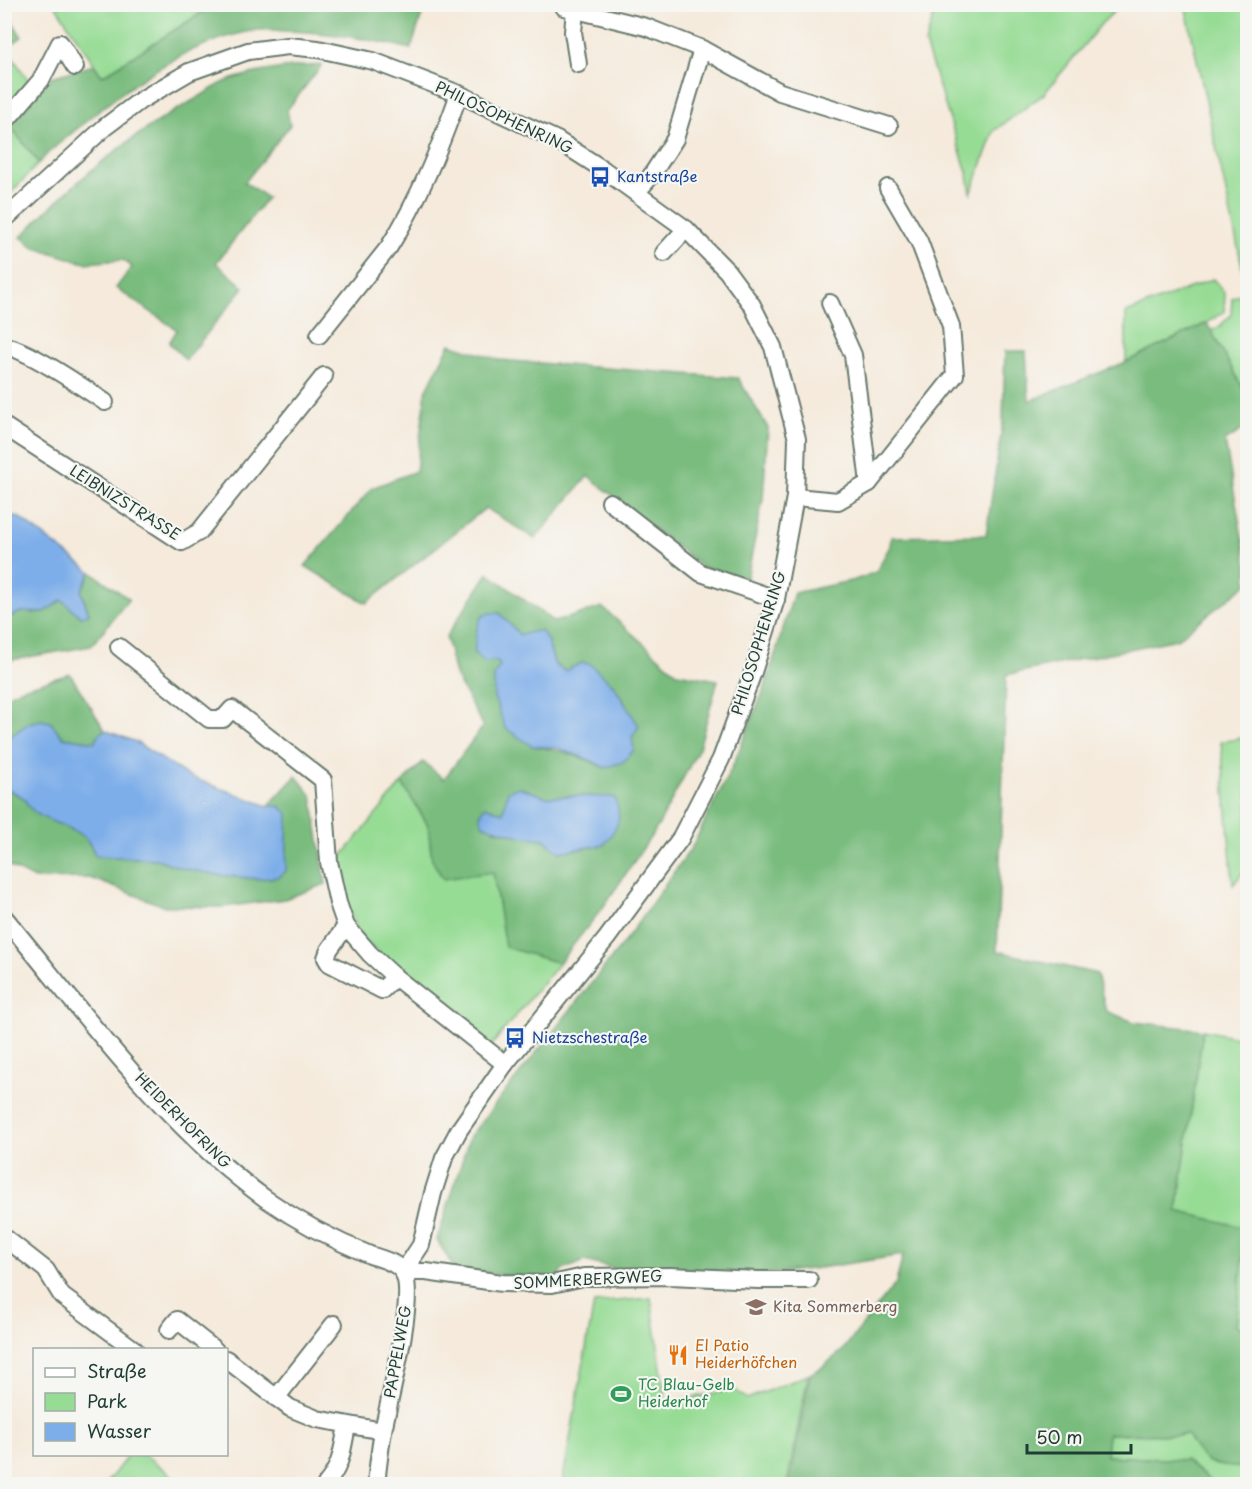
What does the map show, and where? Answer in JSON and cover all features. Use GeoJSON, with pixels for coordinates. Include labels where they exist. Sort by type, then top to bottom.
{"type":"FeatureCollection","features":[{"type":"Feature","properties":{"kind":"street"},"geometry":{"type":"LineString","coordinates":[[578,64],[569,9],[646,27],[702,49],[780,92],[889,126]]}},
{"type":"Feature","properties":{"kind":"street"},"geometry":{"type":"LineString","coordinates":[[4,123],[41,80],[60,43],[75,67]]}},
{"type":"Feature","properties":{"kind":"street","name":"PHILOSOPHENRING"},"geometry":{"type":"LineString","coordinates":[[4,220],[105,127],[141,100],[189,72],[248,51],[288,46],[318,49],[373,61],[459,94],[557,140],[637,192],[686,229],[733,279],[752,304],[773,347],[796,439],[795,497],[776,598],[753,672],[721,759],[680,839],[607,938],[505,1064],[459,1130],[444,1158],[421,1245],[404,1272]]}},
{"type":"Feature","properties":{"kind":"street"},"geometry":{"type":"LineString","coordinates":[[637,192],[651,176],[675,139],[702,49]]}},
{"type":"Feature","properties":{"kind":"street"},"geometry":{"type":"LineString","coordinates":[[319,334],[389,247],[398,232],[433,164],[459,94]]}},
{"type":"Feature","properties":{"kind":"street"},"geometry":{"type":"LineString","coordinates":[[795,497],[838,501],[869,483],[956,375],[951,326],[944,305],[919,241],[888,188]]}},
{"type":"Feature","properties":{"kind":"street"},"geometry":{"type":"LineString","coordinates":[[664,253],[686,229]]}},
{"type":"Feature","properties":{"kind":"street"},"geometry":{"type":"LineString","coordinates":[[830,303],[853,355],[869,483]]}},
{"type":"Feature","properties":{"kind":"street"},"geometry":{"type":"LineString","coordinates":[[4,346],[12,347],[39,361],[105,402]]}},
{"type":"Feature","properties":{"kind":"street","name":"LEIBNIZSTRASSE"},"geometry":{"type":"LineString","coordinates":[[4,426],[182,542],[200,532],[324,376]]}},
{"type":"Feature","properties":{"kind":"street"},"geometry":{"type":"LineString","coordinates":[[610,502],[701,573],[776,598]]}},
{"type":"Feature","properties":{"kind":"street"},"geometry":{"type":"LineString","coordinates":[[119,647],[209,719],[223,718],[232,709],[323,780],[329,862],[338,903],[346,926],[370,954],[395,977],[505,1064]]}},
{"type":"Feature","properties":{"kind":"street","name":"HEIDERHOFRING"},"geometry":{"type":"LineString","coordinates":[[4,917],[123,1059],[172,1114],[226,1167],[264,1197],[304,1223],[343,1244],[394,1264],[404,1272]]}},
{"type":"Feature","properties":{"kind":"street"},"geometry":{"type":"LineString","coordinates":[[346,926],[327,953],[326,958],[329,963],[382,990],[386,989],[395,977]]}},
{"type":"Feature","properties":{"kind":"street"},"geometry":{"type":"LineString","coordinates":[[4,1237],[46,1270],[62,1296],[132,1348]]}},
{"type":"Feature","properties":{"kind":"street","name":"SOMMERBERGWEG"},"geometry":{"type":"LineString","coordinates":[[404,1272],[426,1272],[502,1284],[552,1284],[584,1277],[670,1276],[809,1280]]}},
{"type":"Feature","properties":{"kind":"street","name":"PAPPELWEG"},"geometry":{"type":"LineString","coordinates":[[376,1485],[383,1431],[406,1314],[407,1283],[404,1272]]}},
{"type":"Feature","properties":{"kind":"street"},"geometry":{"type":"LineString","coordinates":[[169,1330],[177,1320],[212,1348]]}},
{"type":"Feature","properties":{"kind":"street"},"geometry":{"type":"LineString","coordinates":[[276,1398],[334,1324]]}},
{"type":"Feature","properties":{"kind":"street"},"geometry":{"type":"LineString","coordinates":[[228,1363],[290,1408],[316,1419],[383,1431]]}},
{"type":"Feature","properties":{"kind":"street"},"geometry":{"type":"LineString","coordinates":[[326,1485],[341,1459],[347,1426]]}},
{"type":"Feature","properties":{"kind":"green space"},"geometry":{"type":"Polygon","coordinates":[[[55,5],[214,5],[102,76],[55,5]]]}},
{"type":"Feature","properties":{"kind":"green space"},"geometry":{"type":"Polygon","coordinates":[[[214,5],[425,5],[411,49],[349,37],[268,30],[228,37],[199,47],[145,77],[120,95],[48,153],[39,163],[10,126],[51,77],[94,65],[102,76],[214,5]]]}},
{"type":"Feature","properties":{"kind":"green space"},"geometry":{"type":"Polygon","coordinates":[[[937,5],[1121,5],[1102,23],[1044,94],[994,131],[971,193],[968,175],[925,44],[937,5]]]}},
{"type":"Feature","properties":{"kind":"green space"},"geometry":{"type":"Polygon","coordinates":[[[1185,5],[1247,5],[1248,283],[1246,284],[1185,5]]]}},
{"type":"Feature","properties":{"kind":"green space"},"geometry":{"type":"Polygon","coordinates":[[[4,8],[22,37],[5,49],[4,49],[4,8]]]}},
{"type":"Feature","properties":{"kind":"green space"},"geometry":{"type":"Polygon","coordinates":[[[6,48],[29,81],[5,111],[4,49],[6,48]]]}},
{"type":"Feature","properties":{"kind":"green space"},"geometry":{"type":"Polygon","coordinates":[[[322,65],[287,110],[290,125],[245,182],[267,198],[216,263],[244,287],[186,360],[169,343],[177,330],[116,288],[132,267],[123,260],[85,263],[33,247],[21,237],[101,162],[145,130],[216,86],[232,79],[265,71],[322,65]]]}},
{"type":"Feature","properties":{"kind":"green space"},"geometry":{"type":"Polygon","coordinates":[[[4,118],[39,163],[5,199],[4,199],[4,118]]]}},
{"type":"Feature","properties":{"kind":"green space"},"geometry":{"type":"Polygon","coordinates":[[[1213,279],[1225,293],[1224,312],[1207,323],[1126,362],[1126,313],[1213,279]]]}},
{"type":"Feature","properties":{"kind":"green space"},"geometry":{"type":"Polygon","coordinates":[[[1247,291],[1247,396],[1211,331],[1219,327],[1231,315],[1232,298],[1247,291]]]}},
{"type":"Feature","properties":{"kind":"green space"},"geometry":{"type":"Polygon","coordinates":[[[1207,323],[1247,396],[1247,427],[1225,441],[1247,565],[1247,584],[1177,639],[1006,675],[997,951],[1097,974],[1106,1011],[1134,1022],[1203,1030],[1177,1211],[1246,1228],[1236,1325],[1247,1331],[1247,1468],[1211,1463],[1199,1454],[1187,1435],[1108,1434],[1106,1456],[1185,1460],[1208,1479],[1208,1484],[789,1484],[810,1374],[842,1351],[896,1283],[903,1255],[768,1274],[656,1267],[615,1269],[585,1261],[563,1270],[556,1280],[455,1270],[437,1240],[470,1136],[625,941],[692,847],[733,765],[765,687],[794,593],[855,580],[876,572],[890,546],[891,537],[986,535],[1003,421],[1005,351],[1026,351],[1029,401],[1126,362],[1207,323]]]}},
{"type":"Feature","properties":{"kind":"green space"},"geometry":{"type":"Polygon","coordinates":[[[450,344],[499,360],[738,378],[768,428],[763,499],[747,578],[702,567],[588,476],[535,539],[486,508],[366,603],[305,566],[372,488],[416,471],[426,391],[450,344]]]}},
{"type":"Feature","properties":{"kind":"green space"},"geometry":{"type":"Polygon","coordinates":[[[91,572],[129,599],[91,646],[5,661],[4,619],[21,612],[43,613],[62,600],[80,616],[89,613],[81,591],[91,572]]]}},
{"type":"Feature","properties":{"kind":"green space"},"geometry":{"type":"Polygon","coordinates":[[[488,573],[554,622],[602,607],[677,673],[718,680],[699,748],[658,826],[604,906],[559,963],[505,947],[493,872],[443,879],[432,860],[428,825],[402,783],[423,762],[444,779],[483,726],[455,675],[446,637],[488,573]],[[499,613],[496,661],[500,665],[532,746],[570,754],[605,768],[624,701],[614,686],[590,664],[582,663],[565,671],[555,665],[547,640],[520,635],[499,613]],[[519,787],[494,830],[544,839],[559,852],[604,845],[614,797],[546,797],[519,787]]]}},
{"type":"Feature","properties":{"kind":"green space"},"geometry":{"type":"Polygon","coordinates":[[[70,674],[105,730],[99,734],[95,742],[63,737],[50,722],[29,723],[5,740],[5,697],[20,689],[70,674]]]}},
{"type":"Feature","properties":{"kind":"green space"},"geometry":{"type":"Polygon","coordinates":[[[1247,737],[1247,867],[1233,885],[1221,742],[1247,737]]]}},
{"type":"Feature","properties":{"kind":"green space"},"geometry":{"type":"Polygon","coordinates":[[[296,776],[312,796],[326,884],[285,899],[223,907],[164,906],[90,878],[34,879],[5,864],[4,788],[24,798],[39,815],[85,836],[96,856],[157,859],[182,868],[217,875],[258,879],[279,877],[279,806],[268,806],[296,776]]]}},
{"type":"Feature","properties":{"kind":"green space"},"geometry":{"type":"Polygon","coordinates":[[[402,783],[428,825],[432,860],[493,872],[505,947],[559,963],[491,1046],[362,939],[345,903],[338,861],[402,783]]]}},
{"type":"Feature","properties":{"kind":"green space"},"geometry":{"type":"Polygon","coordinates":[[[1203,1030],[1247,1039],[1247,1331],[1236,1326],[1246,1228],[1177,1211],[1203,1030]]]}},
{"type":"Feature","properties":{"kind":"green space","name":"TC Blau-Gelb Heiderhof"},"geometry":{"type":"Polygon","coordinates":[[[651,1298],[666,1403],[734,1389],[747,1399],[808,1375],[787,1484],[562,1484],[594,1303],[651,1298]]]}},
{"type":"Feature","properties":{"kind":"green space"},"geometry":{"type":"Polygon","coordinates":[[[1108,1434],[1188,1435],[1200,1454],[1211,1463],[1247,1468],[1247,1484],[1208,1484],[1208,1479],[1185,1460],[1106,1456],[1108,1434]]]}},
{"type":"Feature","properties":{"kind":"green space"},"geometry":{"type":"Polygon","coordinates":[[[127,1456],[146,1456],[183,1484],[106,1484],[127,1456]]]}},
{"type":"Feature","properties":{"kind":"water"},"geometry":{"type":"Polygon","coordinates":[[[5,513],[20,518],[91,572],[81,591],[89,614],[80,616],[62,600],[43,613],[21,612],[5,619],[5,513]]]}},
{"type":"Feature","properties":{"kind":"water"},"geometry":{"type":"Polygon","coordinates":[[[489,613],[499,613],[520,635],[541,630],[547,640],[555,665],[565,671],[582,663],[590,664],[614,686],[639,726],[632,737],[634,750],[623,762],[605,768],[557,748],[532,746],[505,728],[494,697],[494,676],[500,665],[496,661],[485,662],[474,653],[477,628],[481,617],[489,613]]]}},
{"type":"Feature","properties":{"kind":"water"},"geometry":{"type":"Polygon","coordinates":[[[41,720],[50,722],[63,737],[95,742],[99,734],[105,730],[136,742],[188,776],[268,806],[279,806],[288,813],[286,871],[279,877],[258,879],[217,875],[182,868],[157,859],[96,856],[83,836],[42,817],[28,806],[24,798],[5,788],[5,740],[29,723],[41,720]]]}},
{"type":"Feature","properties":{"kind":"water"},"geometry":{"type":"Polygon","coordinates":[[[519,787],[546,797],[614,797],[619,817],[618,823],[604,845],[559,852],[544,839],[519,836],[483,825],[480,815],[485,806],[503,813],[508,791],[519,787]]]}},
{"type":"Feature","properties":{"kind":"place","name":"Kantstraße"},"geometry":{"type":"Point","coordinates":[600,177]}},
{"type":"Feature","properties":{"kind":"place","name":"Nietzschestraße"},"geometry":{"type":"Point","coordinates":[515,1038]}},
{"type":"Feature","properties":{"kind":"place","name":"Kita Sommerberg"},"geometry":{"type":"Point","coordinates":[756,1307]}},
{"type":"Feature","properties":{"kind":"place","name":"El Patio Heiderhöfchen"},"geometry":{"type":"Point","coordinates":[678,1355]}},
{"type":"Feature","properties":{"kind":"place","name":"TC Blau-Gelb Heiderhof"},"geometry":{"type":"Point","coordinates":[621,1394]}}]}
